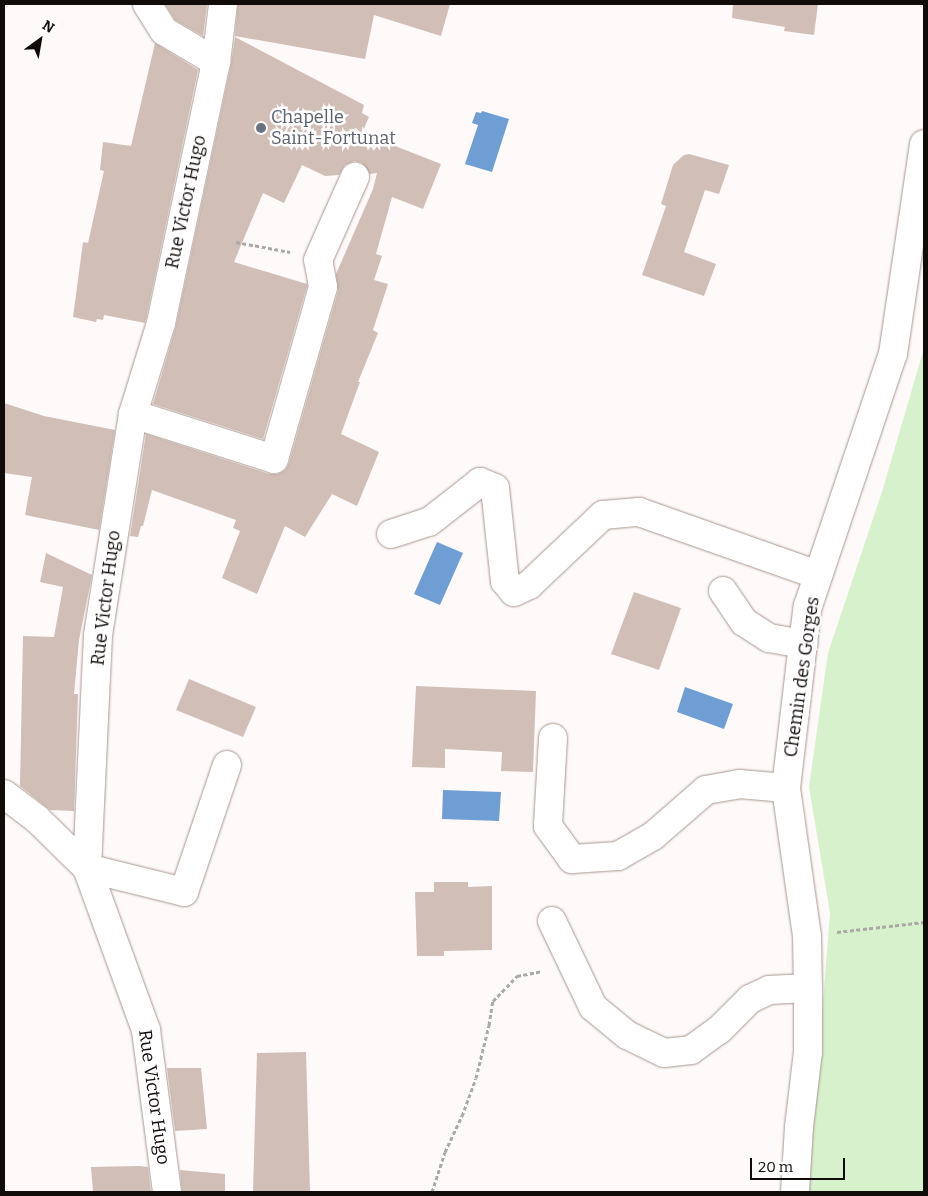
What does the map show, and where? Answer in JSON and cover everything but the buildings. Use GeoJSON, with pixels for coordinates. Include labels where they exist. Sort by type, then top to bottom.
{"type":"FeatureCollection","features":[{"type":"Feature","properties":{"kind":"street"},"geometry":{"type":"LineString","coordinates":[[147,4],[164,30],[216,62]]}},
{"type":"Feature","properties":{"kind":"street","name":"Rue Victor Hugo"},"geometry":{"type":"LineString","coordinates":[[167,1192],[146,1030],[88,868],[98,636],[133,414],[161,323],[216,62],[223,4]]}},
{"type":"Feature","properties":{"kind":"street","name":"Chemin des Gorges"},"geometry":{"type":"LineString","coordinates":[[795,1192],[808,1052],[807,936],[786,788],[803,644],[808,606],[893,354],[924,144]]}},
{"type":"Feature","properties":{"kind":"street"},"geometry":{"type":"LineString","coordinates":[[133,414],[274,459],[323,287],[318,260],[355,177]]}},
{"type":"Feature","properties":{"kind":"street"},"geometry":{"type":"LineString","coordinates":[[391,534],[429,522],[480,482],[495,488],[505,581],[514,592],[529,585],[603,515],[639,512],[818,575]]}},
{"type":"Feature","properties":{"kind":"street"},"geometry":{"type":"LineString","coordinates":[[724,592],[744,622],[769,638],[803,644]]}},
{"type":"Feature","properties":{"kind":"street"},"geometry":{"type":"LineString","coordinates":[[553,738],[548,826],[572,859],[618,856],[653,836],[706,790],[739,784],[786,788]]}},
{"type":"Feature","properties":{"kind":"street"},"geometry":{"type":"LineString","coordinates":[[4,794],[37,819],[88,868],[184,892],[227,765]]}},
{"type":"Feature","properties":{"kind":"street"},"geometry":{"type":"LineString","coordinates":[[552,921],[593,1008],[627,1035],[664,1053],[691,1050],[719,1030],[750,999],[769,990],[808,988]]}},
{"type":"Feature","properties":{"kind":"path"},"geometry":{"type":"LineString","coordinates":[[236,242],[273,248],[318,260]]}},
{"type":"Feature","properties":{"kind":"path"},"geometry":{"type":"LineString","coordinates":[[807,936],[924,922]]}},
{"type":"Feature","properties":{"kind":"path"},"geometry":{"type":"LineString","coordinates":[[432,1192],[445,1152],[469,1098],[490,1025],[493,1001],[517,976],[572,963]]}},
{"type":"Feature","properties":{"kind":"green space"},"geometry":{"type":"Polygon","coordinates":[[[924,348],[924,1192],[808,1192],[830,913],[809,787],[828,653],[882,492],[924,348]]]}},
{"type":"Feature","properties":{"kind":"water"},"geometry":{"type":"Polygon","coordinates":[[[482,111],[509,119],[492,172],[465,164],[478,125],[472,123],[476,112],[481,113],[482,111]]]}},
{"type":"Feature","properties":{"kind":"water"},"geometry":{"type":"Polygon","coordinates":[[[437,542],[463,553],[440,605],[414,594],[437,542]]]}},
{"type":"Feature","properties":{"kind":"water"},"geometry":{"type":"Polygon","coordinates":[[[685,687],[733,704],[724,729],[677,712],[685,687]]]}},
{"type":"Feature","properties":{"kind":"water"},"geometry":{"type":"Polygon","coordinates":[[[443,790],[501,792],[499,821],[442,819],[443,790]]]}},
{"type":"Feature","properties":{"kind":"place","name":"Chapelle Saint-Fortunat"},"geometry":{"type":"Point","coordinates":[261,128]}}]}
